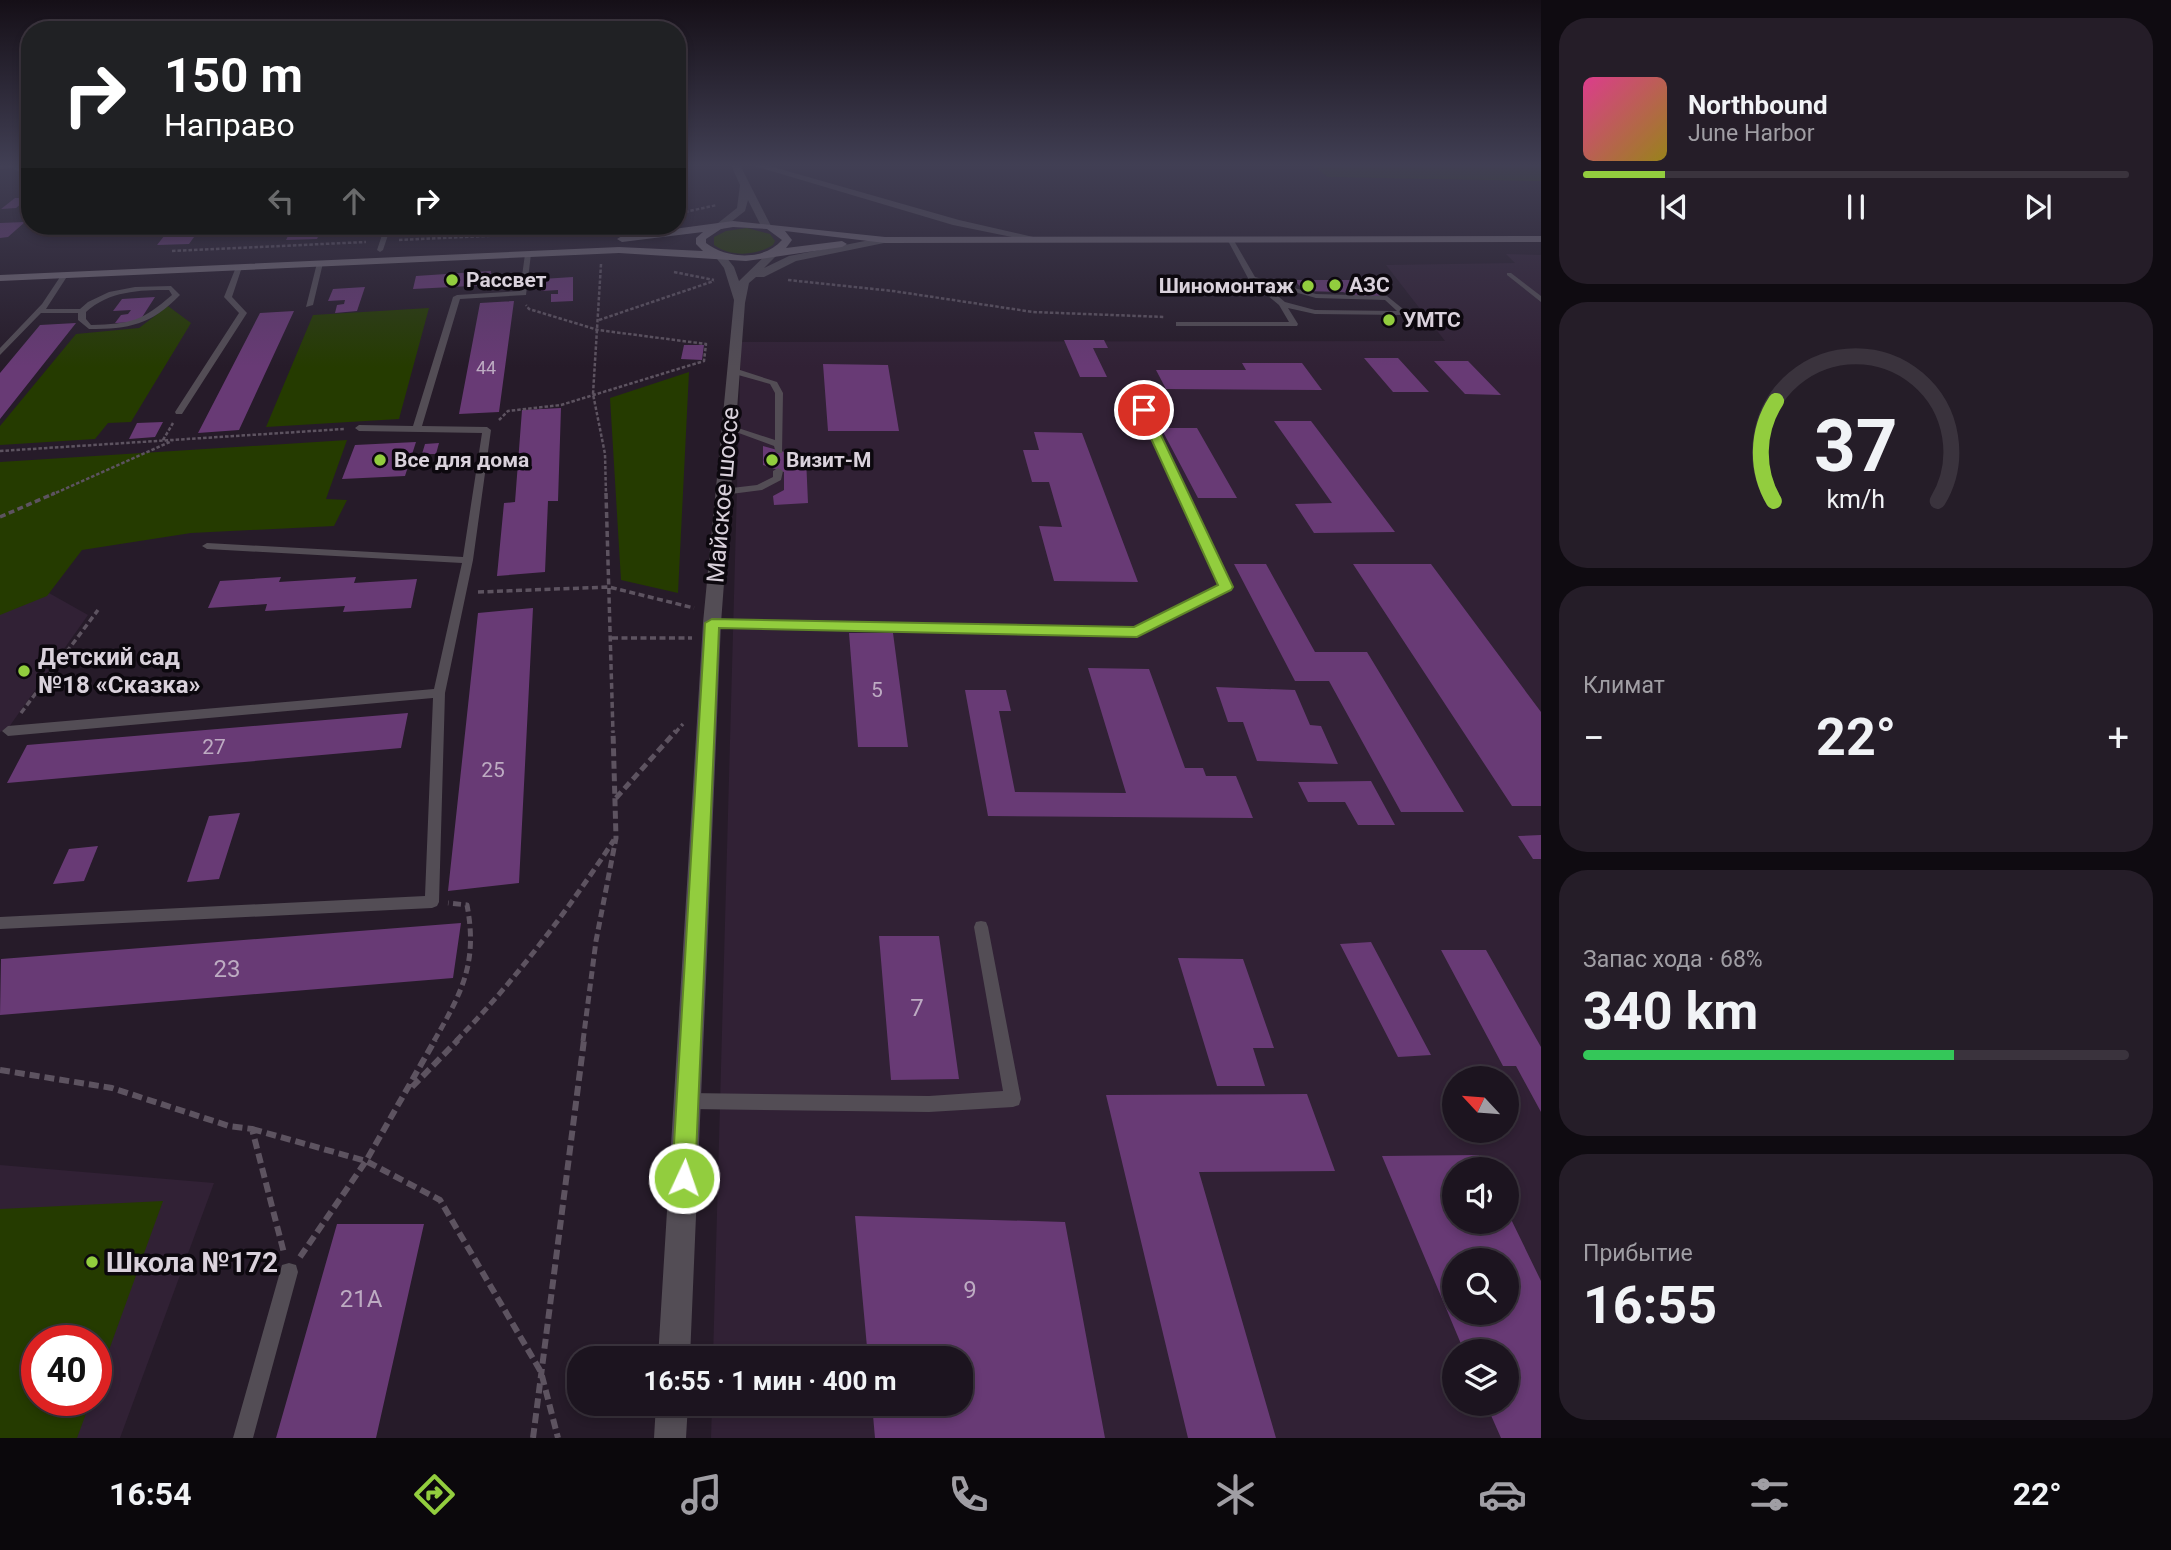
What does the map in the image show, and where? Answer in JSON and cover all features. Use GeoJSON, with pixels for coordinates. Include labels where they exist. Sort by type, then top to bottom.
{"type":"FeatureCollection","features":[{"type":"Feature","properties":{"kind":"main road"},"geometry":{"type":"LineString","coordinates":[[707,232],[701,238],[701,244],[706,250],[719,255]]}},
{"type":"Feature","properties":{"kind":"main road"},"geometry":{"type":"LineString","coordinates":[[774,253],[784,247],[787,240],[779,232]]}},
{"type":"Feature","properties":{"kind":"main road"},"geometry":{"type":"LineString","coordinates":[[818,232],[885,240]]}},
{"type":"Feature","properties":{"kind":"main road"},"geometry":{"type":"LineString","coordinates":[[0,268],[382,246],[610,239],[646,235]]}},
{"type":"Feature","properties":{"kind":"main road"},"geometry":{"type":"LineString","coordinates":[[0,278],[619,250],[739,258],[885,240],[1541,239]]}},
{"type":"Feature","properties":{"kind":"street"},"geometry":{"type":"LineString","coordinates":[[1003,232],[1037,239]]}},
{"type":"Feature","properties":{"kind":"street"},"geometry":{"type":"LineString","coordinates":[[739,303],[743,291],[775,265],[810,253],[885,240]]}},
{"type":"Feature","properties":{"kind":"street","name":"Майское шоссе"},"geometry":{"type":"LineString","coordinates":[[675,1346],[712,623],[739,303],[744,282],[774,253]]}},
{"type":"Feature","properties":{"kind":"street","name":"Майское шоссе"},"geometry":{"type":"LineString","coordinates":[[719,255],[729,267],[739,303]]}},
{"type":"Feature","properties":{"kind":"street"},"geometry":{"type":"LineString","coordinates":[[670,1438],[671,1416]]}},
{"type":"Feature","properties":{"kind":"lane"},"geometry":{"type":"LineString","coordinates":[[382,246],[385,235]]}},
{"type":"Feature","properties":{"kind":"lane"},"geometry":{"type":"LineString","coordinates":[[1179,324],[1294,324],[1282,304],[1252,278],[1230,239]]}},
{"type":"Feature","properties":{"kind":"lane"},"geometry":{"type":"LineString","coordinates":[[417,428],[457,297],[523,292],[528,254]]}},
{"type":"Feature","properties":{"kind":"lane"},"geometry":{"type":"LineString","coordinates":[[309,305],[320,263]]}},
{"type":"Feature","properties":{"kind":"lane"},"geometry":{"type":"LineString","coordinates":[[179,412],[243,313],[228,297],[239,267]]}},
{"type":"Feature","properties":{"kind":"lane"},"geometry":{"type":"LineString","coordinates":[[1509,274],[1541,300]]}},
{"type":"Feature","properties":{"kind":"lane"},"geometry":{"type":"LineString","coordinates":[[0,353],[39,311],[57,289],[64,275]]}},
{"type":"Feature","properties":{"kind":"lane"},"geometry":{"type":"LineString","coordinates":[[1252,278],[1316,296],[1387,298],[1404,313],[1315,312],[1282,304]]}},
{"type":"Feature","properties":{"kind":"lane"},"geometry":{"type":"LineString","coordinates":[[39,311],[82,311],[90,302],[110,293],[171,288],[176,295],[144,322],[129,327],[89,327],[82,320],[82,311]]}},
{"type":"Feature","properties":{"kind":"lane"},"geometry":{"type":"LineString","coordinates":[[729,428],[779,448],[779,393],[773,382],[734,371]]}},
{"type":"Feature","properties":{"kind":"lane"},"geometry":{"type":"LineString","coordinates":[[712,623],[1137,632],[1226,587],[1144,410]]}},
{"type":"Feature","properties":{"kind":"lane"},"geometry":{"type":"LineString","coordinates":[[0,923],[432,902],[439,693],[468,560],[488,430],[359,428]]}},
{"type":"Feature","properties":{"kind":"lane"},"geometry":{"type":"LineString","coordinates":[[723,492],[759,488],[778,478],[778,471]]}},
{"type":"Feature","properties":{"kind":"lane"},"geometry":{"type":"LineString","coordinates":[[207,546],[468,560]]}},
{"type":"Feature","properties":{"kind":"lane"},"geometry":{"type":"LineString","coordinates":[[8,731],[439,693]]}},
{"type":"Feature","properties":{"kind":"lane"},"geometry":{"type":"LineString","coordinates":[[688,1101],[929,1104],[1013,1099],[981,927]]}},
{"type":"Feature","properties":{"kind":"lane"},"geometry":{"type":"LineString","coordinates":[[243,1438],[289,1272]]}},
{"type":"Feature","properties":{"kind":"path"},"geometry":{"type":"LineString","coordinates":[[164,252],[382,246],[509,235]]}},
{"type":"Feature","properties":{"kind":"path"},"geometry":{"type":"LineString","coordinates":[[533,1438],[596,941],[616,838],[605,454],[593,394],[601,260]]}},
{"type":"Feature","properties":{"kind":"path"},"geometry":{"type":"LineString","coordinates":[[599,320],[717,280]]}},
{"type":"Feature","properties":{"kind":"path"},"geometry":{"type":"LineString","coordinates":[[787,280],[893,290],[1033,312],[1163,316],[1179,324]]}},
{"type":"Feature","properties":{"kind":"path"},"geometry":{"type":"LineString","coordinates":[[488,430],[508,411],[561,405],[704,361],[706,344],[598,330],[529,309],[523,299],[523,292]]}},
{"type":"Feature","properties":{"kind":"path"},"geometry":{"type":"LineString","coordinates":[[0,451],[359,428]]}},
{"type":"Feature","properties":{"kind":"path"},"geometry":{"type":"LineString","coordinates":[[0,517],[176,440]]}},
{"type":"Feature","properties":{"kind":"path"},"geometry":{"type":"LineString","coordinates":[[460,592],[609,587],[695,608]]}},
{"type":"Feature","properties":{"kind":"path"},"geometry":{"type":"LineString","coordinates":[[8,731],[98,610]]}},
{"type":"Feature","properties":{"kind":"path"},"geometry":{"type":"LineString","coordinates":[[612,638],[693,638],[692,651]]}},
{"type":"Feature","properties":{"kind":"path"},"geometry":{"type":"LineString","coordinates":[[615,798],[686,720]]}},
{"type":"Feature","properties":{"kind":"path"},"geometry":{"type":"LineString","coordinates":[[406,1093],[481,1016],[583,887],[616,838]]}},
{"type":"Feature","properties":{"kind":"path"},"geometry":{"type":"LineString","coordinates":[[289,1272],[366,1161],[462,992],[473,936],[467,905],[432,902]]}},
{"type":"Feature","properties":{"kind":"path"},"geometry":{"type":"LineString","coordinates":[[0,1070],[112,1087],[229,1126],[252,1129],[366,1161],[440,1200],[541,1372],[558,1438]]}},
{"type":"Feature","properties":{"kind":"path"},"geometry":{"type":"LineString","coordinates":[[252,1129],[289,1272]]}},
{"type":"Feature","properties":{"kind":"shaded area"},"geometry":{"type":"Polygon","coordinates":[[[1506,254],[1541,255],[1541,1438],[711,1438],[712,1416],[973,1416],[973,1346],[713,1346],[741,342],[1445,341],[1386,265],[1515,263],[1506,254]]]}},
{"type":"Feature","properties":{"kind":"shaded area","name":"Детский сад №18 «Сказка»"},"geometry":{"type":"Polygon","coordinates":[[[0,574],[17,575],[88,615],[9,727],[0,732],[0,574]]]}},
{"type":"Feature","properties":{"kind":"shaded area","name":"Школа №172"},"geometry":{"type":"Polygon","coordinates":[[[0,1165],[214,1183],[120,1438],[0,1438],[0,1165]]]}},
{"type":"Feature","properties":{"kind":"green space"},"geometry":{"type":"Polygon","coordinates":[[[724,232],[763,232],[770,234],[775,241],[766,249],[743,254],[720,249],[714,245],[714,237],[724,232]]]}},
{"type":"Feature","properties":{"kind":"green space"},"geometry":{"type":"Polygon","coordinates":[[[168,306],[191,323],[131,422],[108,423],[95,439],[0,445],[0,426],[76,334],[139,328],[168,306]]]}},
{"type":"Feature","properties":{"kind":"green space"},"geometry":{"type":"Polygon","coordinates":[[[429,308],[399,419],[266,427],[313,315],[429,308]]]}},
{"type":"Feature","properties":{"kind":"green space"},"geometry":{"type":"Polygon","coordinates":[[[689,372],[678,593],[621,580],[610,398],[689,372]]]}},
{"type":"Feature","properties":{"kind":"green space"},"geometry":{"type":"Polygon","coordinates":[[[347,440],[326,499],[347,500],[334,526],[191,533],[82,550],[47,596],[0,615],[0,462],[347,440]]]}},
{"type":"Feature","properties":{"kind":"green space"},"geometry":{"type":"Polygon","coordinates":[[[163,1201],[112,1342],[112,1325],[21,1325],[21,1416],[85,1416],[77,1438],[0,1438],[0,1209],[163,1201]]]}},
{"type":"Feature","properties":{"kind":"building"},"geometry":{"type":"Polygon","coordinates":[[[0,232],[14,232],[8,237],[0,238],[0,232]]]}},
{"type":"Feature","properties":{"kind":"building"},"geometry":{"type":"Polygon","coordinates":[[[165,235],[196,235],[189,244],[157,245],[165,235]]]}},
{"type":"Feature","properties":{"kind":"building"},"geometry":{"type":"Polygon","coordinates":[[[288,235],[319,235],[317,239],[286,240],[288,235]]]}},
{"type":"Feature","properties":{"kind":"building","name":"Рассвет"},"geometry":{"type":"Polygon","coordinates":[[[491,271],[490,285],[413,289],[416,276],[491,271]]]}},
{"type":"Feature","properties":{"kind":"building"},"geometry":{"type":"Polygon","coordinates":[[[573,277],[573,301],[551,302],[551,294],[558,294],[558,290],[541,291],[542,279],[573,277]]]}},
{"type":"Feature","properties":{"kind":"building","name":"АЗС"},"geometry":{"type":"Polygon","coordinates":[[[1295,280],[1366,280],[1380,296],[1303,291],[1295,280]]]}},
{"type":"Feature","properties":{"kind":"building"},"geometry":{"type":"Polygon","coordinates":[[[365,287],[357,311],[335,313],[337,305],[344,304],[345,300],[328,301],[333,289],[365,287]]]}},
{"type":"Feature","properties":{"kind":"building"},"geometry":{"type":"Polygon","coordinates":[[[155,297],[139,322],[115,323],[121,315],[128,314],[131,310],[113,311],[122,299],[155,297]]]}},
{"type":"Feature","properties":{"kind":"building"},"geometry":{"type":"Polygon","coordinates":[[[514,301],[499,412],[459,414],[480,303],[514,301]]]}},
{"type":"Feature","properties":{"kind":"building"},"geometry":{"type":"Polygon","coordinates":[[[294,311],[239,430],[198,433],[260,313],[294,311]]]}},
{"type":"Feature","properties":{"kind":"building"},"geometry":{"type":"Polygon","coordinates":[[[76,323],[0,419],[0,373],[40,325],[76,323]]]}},
{"type":"Feature","properties":{"kind":"building"},"geometry":{"type":"Polygon","coordinates":[[[1064,340],[1104,340],[1108,348],[1093,348],[1107,377],[1080,377],[1064,340]]]}},
{"type":"Feature","properties":{"kind":"building"},"geometry":{"type":"Polygon","coordinates":[[[684,345],[704,345],[702,360],[681,359],[684,345]]]}},
{"type":"Feature","properties":{"kind":"building"},"geometry":{"type":"Polygon","coordinates":[[[1364,358],[1398,358],[1429,392],[1393,392],[1364,358]]]}},
{"type":"Feature","properties":{"kind":"building"},"geometry":{"type":"Polygon","coordinates":[[[1434,361],[1468,361],[1501,395],[1465,394],[1434,361]]]}},
{"type":"Feature","properties":{"kind":"building"},"geometry":{"type":"Polygon","coordinates":[[[1242,363],[1302,363],[1322,390],[1166,389],[1156,370],[1246,370],[1242,363]]]}},
{"type":"Feature","properties":{"kind":"building"},"geometry":{"type":"Polygon","coordinates":[[[823,364],[888,365],[899,431],[828,431],[823,364]]]}},
{"type":"Feature","properties":{"kind":"building"},"geometry":{"type":"Polygon","coordinates":[[[561,408],[558,501],[548,501],[545,572],[497,576],[504,503],[515,502],[522,410],[561,408]]]}},
{"type":"Feature","properties":{"kind":"building"},"geometry":{"type":"Polygon","coordinates":[[[1274,421],[1311,421],[1395,532],[1314,533],[1295,504],[1332,503],[1274,421]]]}},
{"type":"Feature","properties":{"kind":"building"},"geometry":{"type":"Polygon","coordinates":[[[163,422],[155,437],[129,439],[137,423],[163,422]]]}},
{"type":"Feature","properties":{"kind":"building"},"geometry":{"type":"Polygon","coordinates":[[[1161,428],[1197,428],[1237,498],[1198,498],[1161,428]]]}},
{"type":"Feature","properties":{"kind":"building"},"geometry":{"type":"Polygon","coordinates":[[[1034,432],[1082,433],[1138,582],[1054,581],[1039,526],[1062,527],[1049,482],[1032,482],[1023,450],[1039,450],[1034,432]]]}},
{"type":"Feature","properties":{"kind":"building","name":"Все для дома"},"geometry":{"type":"Polygon","coordinates":[[[416,442],[405,476],[342,479],[355,445],[416,442]]]}},
{"type":"Feature","properties":{"kind":"building"},"geometry":{"type":"Polygon","coordinates":[[[439,443],[436,454],[422,454],[425,444],[439,443]]]}},
{"type":"Feature","properties":{"kind":"building"},"geometry":{"type":"Polygon","coordinates":[[[763,446],[806,458],[808,503],[774,505],[773,496],[784,490],[784,472],[763,465],[763,446]]]}},
{"type":"Feature","properties":{"kind":"building"},"geometry":{"type":"Polygon","coordinates":[[[1234,564],[1266,564],[1315,652],[1367,652],[1464,812],[1401,812],[1329,681],[1295,681],[1234,564]]]}},
{"type":"Feature","properties":{"kind":"building"},"geometry":{"type":"Polygon","coordinates":[[[1353,564],[1431,564],[1541,712],[1541,806],[1512,806],[1353,564]]]}},
{"type":"Feature","properties":{"kind":"building"},"geometry":{"type":"Polygon","coordinates":[[[281,577],[279,582],[356,577],[354,583],[417,579],[411,608],[343,612],[345,606],[265,611],[267,604],[208,608],[220,581],[281,577]]]}},
{"type":"Feature","properties":{"kind":"building"},"geometry":{"type":"Polygon","coordinates":[[[533,608],[519,883],[448,891],[478,613],[533,608]]]}},
{"type":"Feature","properties":{"kind":"building"},"geometry":{"type":"Polygon","coordinates":[[[849,633],[893,633],[908,747],[858,747],[849,633]]]}},
{"type":"Feature","properties":{"kind":"building"},"geometry":{"type":"Polygon","coordinates":[[[1088,668],[1149,669],[1185,768],[1203,768],[1206,776],[1236,776],[1253,818],[988,816],[965,690],[1006,690],[1011,711],[999,711],[1015,792],[1126,793],[1088,668]]]}},
{"type":"Feature","properties":{"kind":"building"},"geometry":{"type":"Polygon","coordinates":[[[1216,687],[1295,690],[1310,725],[1321,726],[1338,764],[1257,761],[1243,722],[1228,722],[1216,687]]]}},
{"type":"Feature","properties":{"kind":"building"},"geometry":{"type":"Polygon","coordinates":[[[408,713],[401,748],[7,783],[27,745],[408,713]]]}},
{"type":"Feature","properties":{"kind":"building"},"geometry":{"type":"Polygon","coordinates":[[[1371,781],[1395,825],[1358,825],[1345,802],[1308,802],[1298,782],[1371,781]]]}},
{"type":"Feature","properties":{"kind":"building"},"geometry":{"type":"Polygon","coordinates":[[[240,813],[219,879],[187,882],[209,816],[240,813]]]}},
{"type":"Feature","properties":{"kind":"building"},"geometry":{"type":"Polygon","coordinates":[[[1541,835],[1541,859],[1533,859],[1518,836],[1541,835]]]}},
{"type":"Feature","properties":{"kind":"building"},"geometry":{"type":"Polygon","coordinates":[[[98,846],[84,881],[53,884],[69,849],[98,846]]]}},
{"type":"Feature","properties":{"kind":"building"},"geometry":{"type":"Polygon","coordinates":[[[461,923],[453,978],[0,1015],[1,959],[461,923]]]}},
{"type":"Feature","properties":{"kind":"building"},"geometry":{"type":"Polygon","coordinates":[[[879,936],[939,936],[959,1079],[891,1080],[879,936]]]}},
{"type":"Feature","properties":{"kind":"building"},"geometry":{"type":"Polygon","coordinates":[[[1371,942],[1431,1055],[1398,1057],[1340,944],[1371,942]]]}},
{"type":"Feature","properties":{"kind":"building"},"geometry":{"type":"Polygon","coordinates":[[[1441,950],[1486,950],[1541,1047],[1541,1112],[1519,1072],[1519,1066],[1503,1066],[1441,950]]]}},
{"type":"Feature","properties":{"kind":"building"},"geometry":{"type":"Polygon","coordinates":[[[1178,958],[1243,959],[1274,1048],[1253,1048],[1265,1086],[1217,1086],[1178,958]]]}},
{"type":"Feature","properties":{"kind":"building"},"geometry":{"type":"Polygon","coordinates":[[[1307,1094],[1335,1171],[1199,1172],[1276,1438],[1188,1438],[1106,1095],[1307,1094]]]}},
{"type":"Feature","properties":{"kind":"building"},"geometry":{"type":"Polygon","coordinates":[[[1479,1155],[1480,1157],[1442,1157],[1442,1234],[1518,1234],[1541,1281],[1541,1438],[1501,1438],[1491,1416],[1519,1416],[1519,1339],[1459,1339],[1453,1325],[1519,1325],[1519,1248],[1442,1248],[1442,1299],[1382,1156],[1479,1155]]]}},
{"type":"Feature","properties":{"kind":"building"},"geometry":{"type":"Polygon","coordinates":[[[855,1216],[1065,1222],[1105,1438],[875,1438],[873,1416],[973,1416],[973,1346],[867,1346],[855,1216]]]}},
{"type":"Feature","properties":{"kind":"building"},"geometry":{"type":"Polygon","coordinates":[[[337,1224],[424,1224],[376,1438],[276,1438],[337,1224]]]}},
{"type":"Feature","properties":{"kind":"place","name":"Рассвет"},"geometry":{"type":"Point","coordinates":[452,280]}},
{"type":"Feature","properties":{"kind":"place","name":"АЗС"},"geometry":{"type":"Point","coordinates":[1335,285]}},
{"type":"Feature","properties":{"kind":"place","name":"Шиномонтаж"},"geometry":{"type":"Point","coordinates":[1308,286]}},
{"type":"Feature","properties":{"kind":"place","name":"УМТС"},"geometry":{"type":"Point","coordinates":[1389,320]}},
{"type":"Feature","properties":{"kind":"place","name":"Все для дома"},"geometry":{"type":"Point","coordinates":[380,460]}},
{"type":"Feature","properties":{"kind":"place","name":"Визит-М"},"geometry":{"type":"Point","coordinates":[772,460]}},
{"type":"Feature","properties":{"kind":"place","name":"Детский сад №18 «Сказка»"},"geometry":{"type":"Point","coordinates":[24,671]}},
{"type":"Feature","properties":{"kind":"place","name":"Школа №172"},"geometry":{"type":"Point","coordinates":[92,1262]}},
{"type":"Feature","properties":{"kind":"route"},"geometry":{"type":"LineString","coordinates":[[684,1178],[712,623],[1137,632],[1226,587],[1144,410]]}}]}
